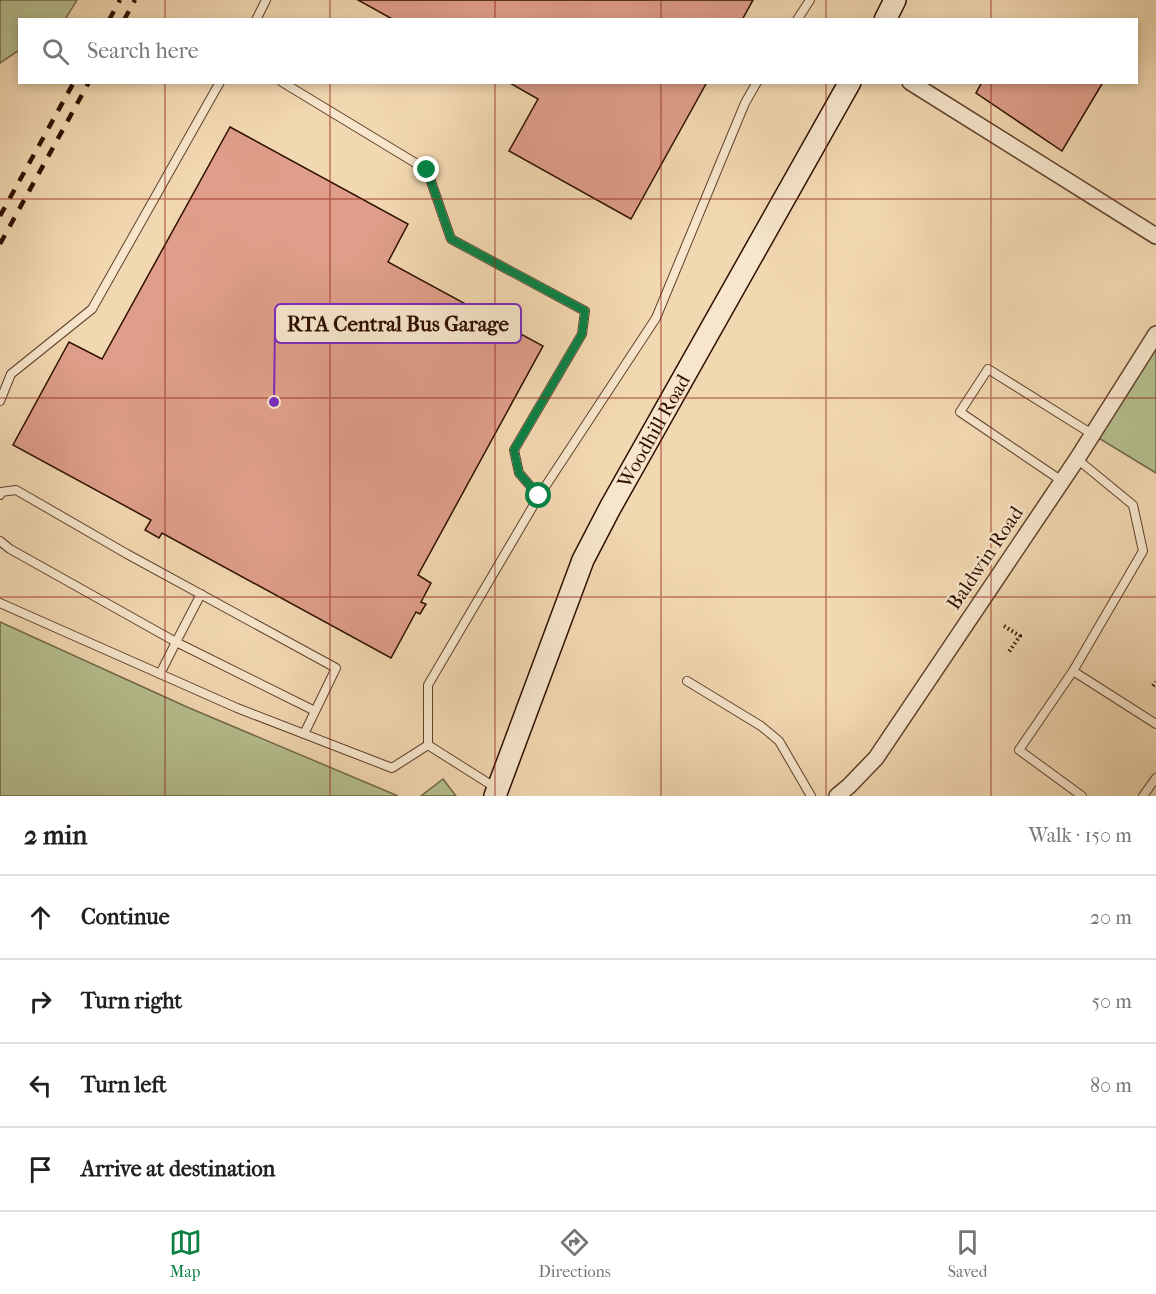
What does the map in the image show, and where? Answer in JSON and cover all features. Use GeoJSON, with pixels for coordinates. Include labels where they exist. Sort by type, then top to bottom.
{"type":"FeatureCollection","features":[{"type":"Feature","properties":{"kind":"street"},"geometry":{"type":"LineString","coordinates":[[886,18],[895,0]]}},
{"type":"Feature","properties":{"kind":"street","name":"Woodhill Road"},"geometry":{"type":"LineString","coordinates":[[496,792],[584,560],[610,508],[849,84]]}},
{"type":"Feature","properties":{"kind":"street"},"geometry":{"type":"LineString","coordinates":[[913,84],[1156,236]]}},
{"type":"Feature","properties":{"kind":"street","name":"Baldwin Road"},"geometry":{"type":"LineString","coordinates":[[837,796],[876,758],[1077,459],[1156,334]]}},
{"type":"Feature","properties":{"kind":"lane"},"geometry":{"type":"LineString","coordinates":[[257,18],[266,0]]}},
{"type":"Feature","properties":{"kind":"lane"},"geometry":{"type":"LineString","coordinates":[[798,18],[810,0]]}},
{"type":"Feature","properties":{"kind":"lane"},"geometry":{"type":"LineString","coordinates":[[0,401],[11,374],[92,309],[219,84]]}},
{"type":"Feature","properties":{"kind":"lane"},"geometry":{"type":"LineString","coordinates":[[285,84],[427,170],[451,239],[585,311],[582,334],[514,450],[519,473],[539,496]]}},
{"type":"Feature","properties":{"kind":"lane"},"geometry":{"type":"LineString","coordinates":[[428,745],[428,685],[539,496],[656,318],[745,102],[756,84]]}},
{"type":"Feature","properties":{"kind":"lane"},"geometry":{"type":"LineString","coordinates":[[1062,481],[960,412],[988,369],[1092,434]]}},
{"type":"Feature","properties":{"kind":"lane"},"geometry":{"type":"LineString","coordinates":[[1077,459],[1133,506],[1143,551],[1073,671],[1019,750],[1082,796]]}},
{"type":"Feature","properties":{"kind":"lane"},"geometry":{"type":"LineString","coordinates":[[0,495],[1,492],[16,490],[127,554],[336,668],[304,734]]}},
{"type":"Feature","properties":{"kind":"lane"},"geometry":{"type":"LineString","coordinates":[[0,541],[10,549],[176,642],[315,711]]}},
{"type":"Feature","properties":{"kind":"lane"},"geometry":{"type":"LineString","coordinates":[[160,674],[201,594]]}},
{"type":"Feature","properties":{"kind":"lane"},"geometry":{"type":"LineString","coordinates":[[0,603],[237,708],[392,768],[428,745]]}},
{"type":"Feature","properties":{"kind":"lane"},"geometry":{"type":"LineString","coordinates":[[1073,671],[1156,724]]}},
{"type":"Feature","properties":{"kind":"lane"},"geometry":{"type":"LineString","coordinates":[[687,681],[761,726],[779,741],[811,796]]}},
{"type":"Feature","properties":{"kind":"lane"},"geometry":{"type":"LineString","coordinates":[[428,745],[496,792]]}},
{"type":"Feature","properties":{"kind":"lane"},"geometry":{"type":"LineString","coordinates":[[1143,796],[1156,778]]}},
{"type":"Feature","properties":{"kind":"path"},"geometry":{"type":"LineString","coordinates":[[1004,626],[1020,636],[1008,653]]}},
{"type":"Feature","properties":{"kind":"green space"},"geometry":{"type":"Polygon","coordinates":[[[0,0],[77,0],[66,18],[18,18],[18,51],[0,63],[0,0]]]}},
{"type":"Feature","properties":{"kind":"green space"},"geometry":{"type":"Polygon","coordinates":[[[1156,334],[1156,473],[1092,434],[1156,334]]]}},
{"type":"Feature","properties":{"kind":"green space"},"geometry":{"type":"Polygon","coordinates":[[[0,622],[187,707],[398,796],[0,796],[0,622]]]}},
{"type":"Feature","properties":{"kind":"green space"},"geometry":{"type":"Polygon","coordinates":[[[443,779],[456,796],[421,796],[443,779]]]}},
{"type":"Feature","properties":{"kind":"building"},"geometry":{"type":"Polygon","coordinates":[[[358,0],[753,0],[743,18],[390,18],[358,0]]]}},
{"type":"Feature","properties":{"kind":"building"},"geometry":{"type":"Polygon","coordinates":[[[512,84],[706,84],[631,219],[509,151],[538,99],[512,84]]]}},
{"type":"Feature","properties":{"kind":"building"},"geometry":{"type":"Polygon","coordinates":[[[981,84],[1102,84],[1062,151],[976,93],[981,84]]]}},
{"type":"Feature","properties":{"kind":"building"},"geometry":{"type":"Polygon","coordinates":[[[230,127],[408,224],[388,262],[543,346],[418,575],[431,583],[421,602],[426,604],[420,614],[416,612],[391,658],[162,533],[159,538],[145,530],[151,520],[13,445],[69,342],[102,359],[230,127]]]}},
{"type":"Feature","properties":{"kind":"railway"},"geometry":{"type":"LineString","coordinates":[[110,18],[120,0]]}},
{"type":"Feature","properties":{"kind":"railway"},"geometry":{"type":"LineString","coordinates":[[125,18],[135,0]]}},
{"type":"Feature","properties":{"kind":"railway"},"geometry":{"type":"LineString","coordinates":[[0,216],[73,84]]}},
{"type":"Feature","properties":{"kind":"railway"},"geometry":{"type":"LineString","coordinates":[[0,244],[88,84]]}},
{"type":"Feature","properties":{"kind":"place","name":"RTA Central Bus Garage"},"geometry":{"type":"Point","coordinates":[274,402]}},
{"type":"Feature","properties":{"kind":"route"},"geometry":{"type":"LineString","coordinates":[[427,170],[451,239],[585,311],[582,334],[514,450],[519,473],[539,496]]}}]}
